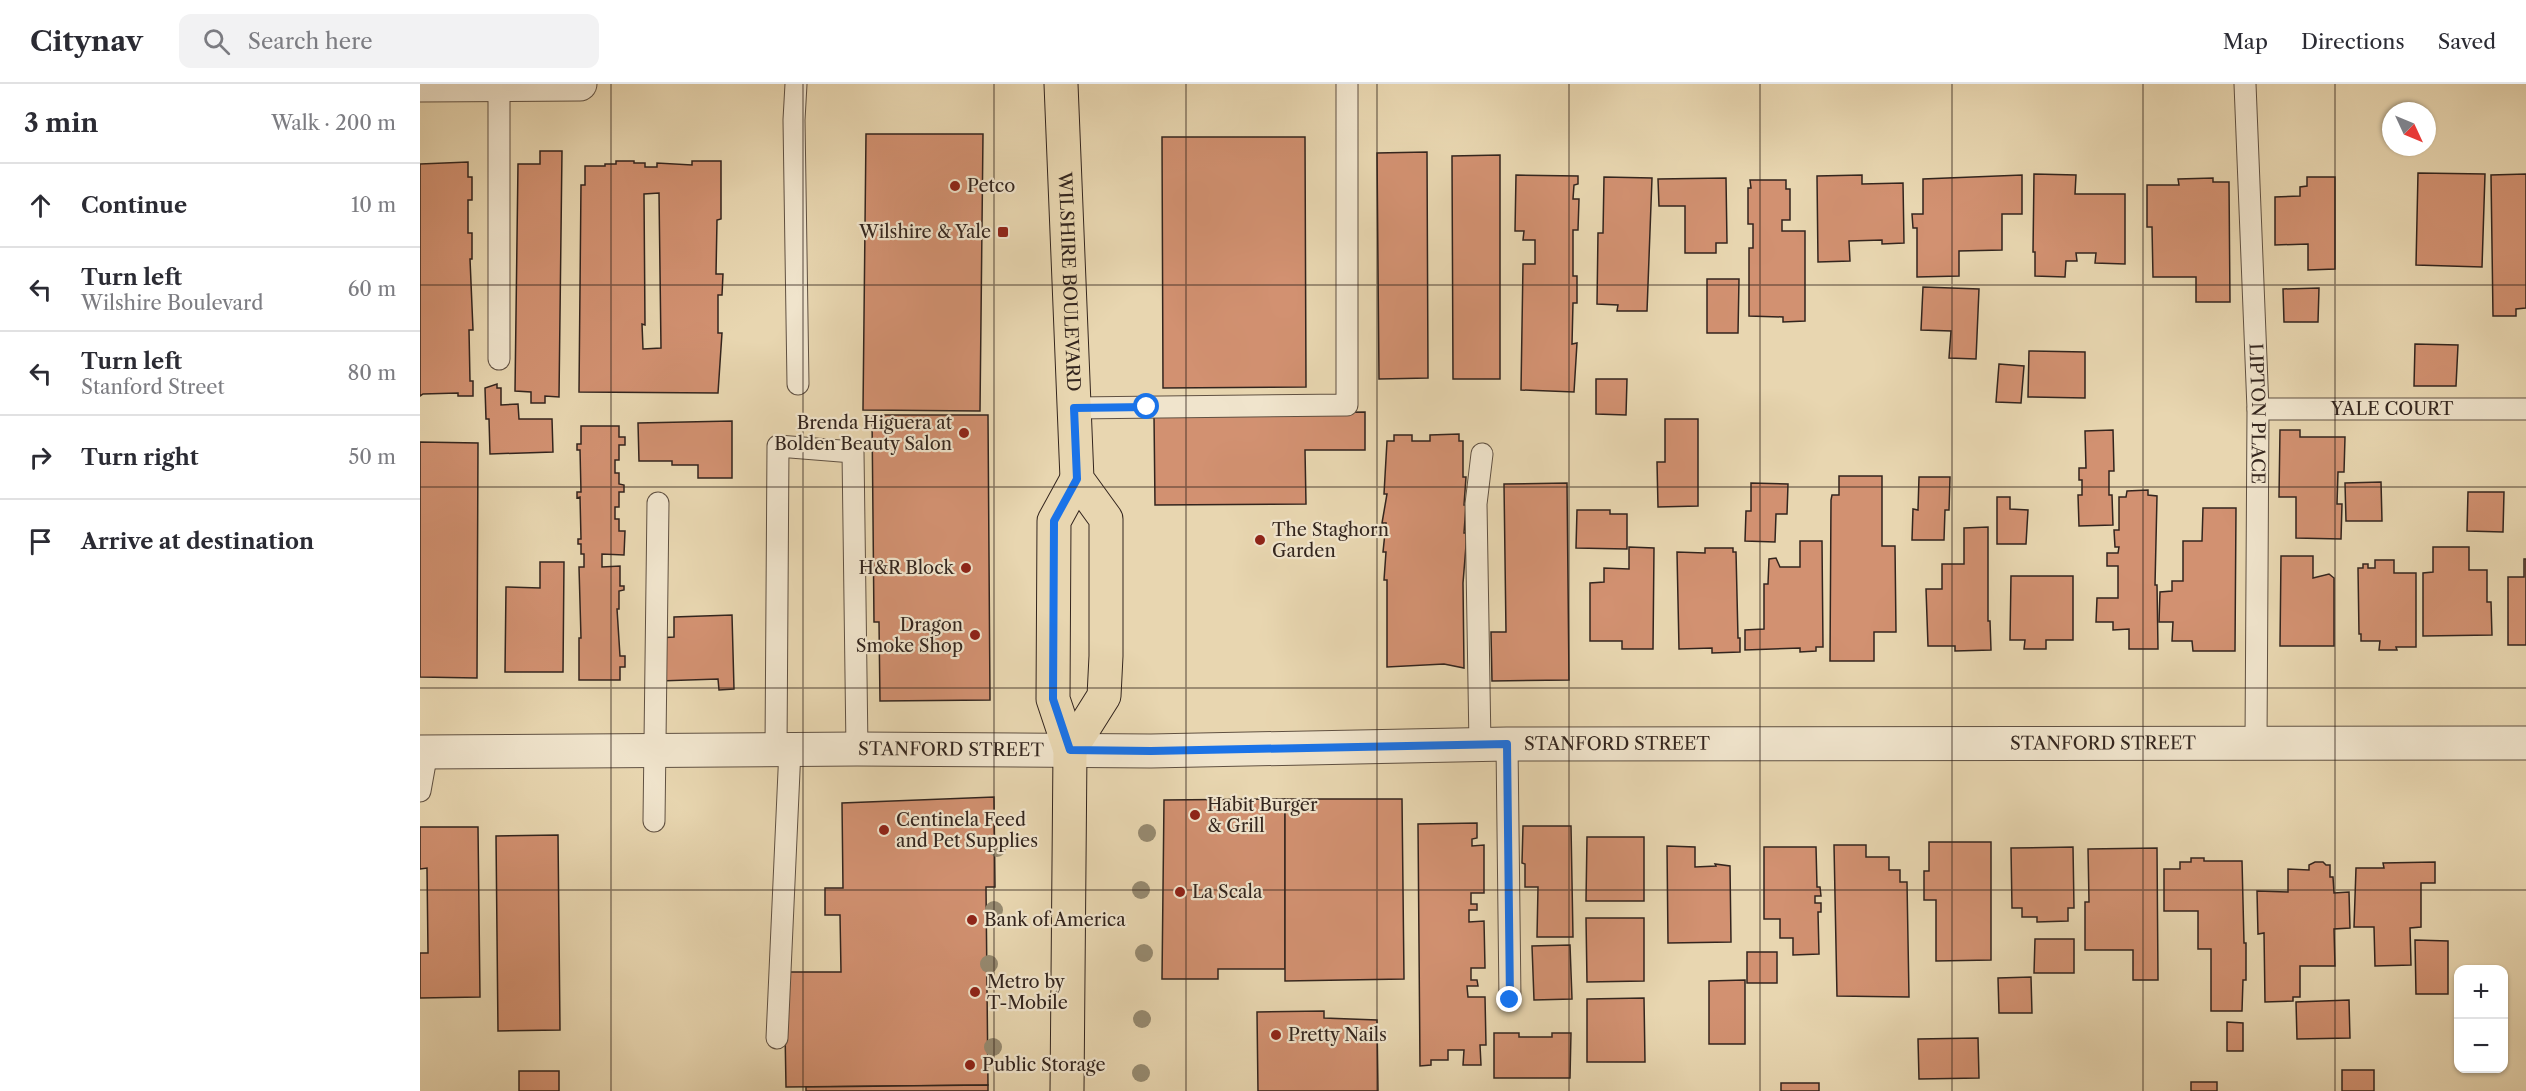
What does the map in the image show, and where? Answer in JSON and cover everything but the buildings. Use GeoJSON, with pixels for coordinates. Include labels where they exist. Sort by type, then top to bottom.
{"type":"FeatureCollection","features":[{"type":"Feature","properties":{"kind":"main road","name":"WILSHIRE BOULEVARD"},"geometry":{"type":"LineString","coordinates":[[1061,84],[1077,479]]}},
{"type":"Feature","properties":{"kind":"main road"},"geometry":{"type":"LineString","coordinates":[[1067,1091],[1070,750],[1053,699],[1054,521],[1077,479],[1106,519],[1106,656],[1104,696],[1070,750]]}},
{"type":"Feature","properties":{"kind":"street"},"geometry":{"type":"LineString","coordinates":[[420,85],[580,84]]}},
{"type":"Feature","properties":{"kind":"street","name":"STANFORD STREET"},"geometry":{"type":"LineString","coordinates":[[424,752],[655,752],[783,749],[1151,751],[1493,745],[2526,743]]}},
{"type":"Feature","properties":{"kind":"lane"},"geometry":{"type":"LineString","coordinates":[[499,84],[499,359]]}},
{"type":"Feature","properties":{"kind":"lane"},"geometry":{"type":"LineString","coordinates":[[796,84],[794,120],[798,384]]}},
{"type":"Feature","properties":{"kind":"lane"},"geometry":{"type":"LineString","coordinates":[[1074,408],[1347,405],[1347,84]]}},
{"type":"Feature","properties":{"kind":"lane","name":"LIPTON PLACE"},"geometry":{"type":"LineString","coordinates":[[2245,84],[2258,409],[2256,743]]}},
{"type":"Feature","properties":{"kind":"lane","name":"YALE COURT"},"geometry":{"type":"LineString","coordinates":[[2258,409],[2526,409]]}},
{"type":"Feature","properties":{"kind":"lane"},"geometry":{"type":"LineString","coordinates":[[777,1038],[783,749],[778,446],[853,452],[857,749]]}},
{"type":"Feature","properties":{"kind":"lane"},"geometry":{"type":"LineString","coordinates":[[1482,454],[1476,504],[1510,1000]]}},
{"type":"Feature","properties":{"kind":"lane"},"geometry":{"type":"LineString","coordinates":[[654,821],[658,503]]}},
{"type":"Feature","properties":{"kind":"lane"},"geometry":{"type":"LineString","coordinates":[[420,791],[424,752]]}},
{"type":"Feature","properties":{"kind":"place","name":"Petco"},"geometry":{"type":"Point","coordinates":[955,186]}},
{"type":"Feature","properties":{"kind":"place","name":"Wilshire & Yale"},"geometry":{"type":"Point","coordinates":[1003,232]}},
{"type":"Feature","properties":{"kind":"place","name":"Brenda Higuera at Bolden Beauty Salon"},"geometry":{"type":"Point","coordinates":[964,433]}},
{"type":"Feature","properties":{"kind":"place","name":"The Staghorn Garden"},"geometry":{"type":"Point","coordinates":[1260,540]}},
{"type":"Feature","properties":{"kind":"place","name":"H&R Block"},"geometry":{"type":"Point","coordinates":[966,568]}},
{"type":"Feature","properties":{"kind":"place","name":"Dragon Smoke Shop"},"geometry":{"type":"Point","coordinates":[975,635]}},
{"type":"Feature","properties":{"kind":"place","name":"Habit Burger & Grill"},"geometry":{"type":"Point","coordinates":[1195,815]}},
{"type":"Feature","properties":{"kind":"place","name":"Centinela Feed and Pet Supplies"},"geometry":{"type":"Point","coordinates":[884,830]}},
{"type":"Feature","properties":{"kind":"place","name":"La Scala"},"geometry":{"type":"Point","coordinates":[1180,892]}},
{"type":"Feature","properties":{"kind":"place","name":"Bank of America"},"geometry":{"type":"Point","coordinates":[972,920]}},
{"type":"Feature","properties":{"kind":"place","name":"Metro by T-Mobile"},"geometry":{"type":"Point","coordinates":[975,992]}},
{"type":"Feature","properties":{"kind":"place","name":"Pretty Nails"},"geometry":{"type":"Point","coordinates":[1276,1035]}},
{"type":"Feature","properties":{"kind":"place","name":"Public Storage"},"geometry":{"type":"Point","coordinates":[970,1065]}},
{"type":"Feature","properties":{"kind":"route"},"geometry":{"type":"LineString","coordinates":[[1147,407],[1074,408],[1077,479],[1054,521],[1053,699],[1070,750],[1151,751],[1507,744],[1510,1000]]}}]}
